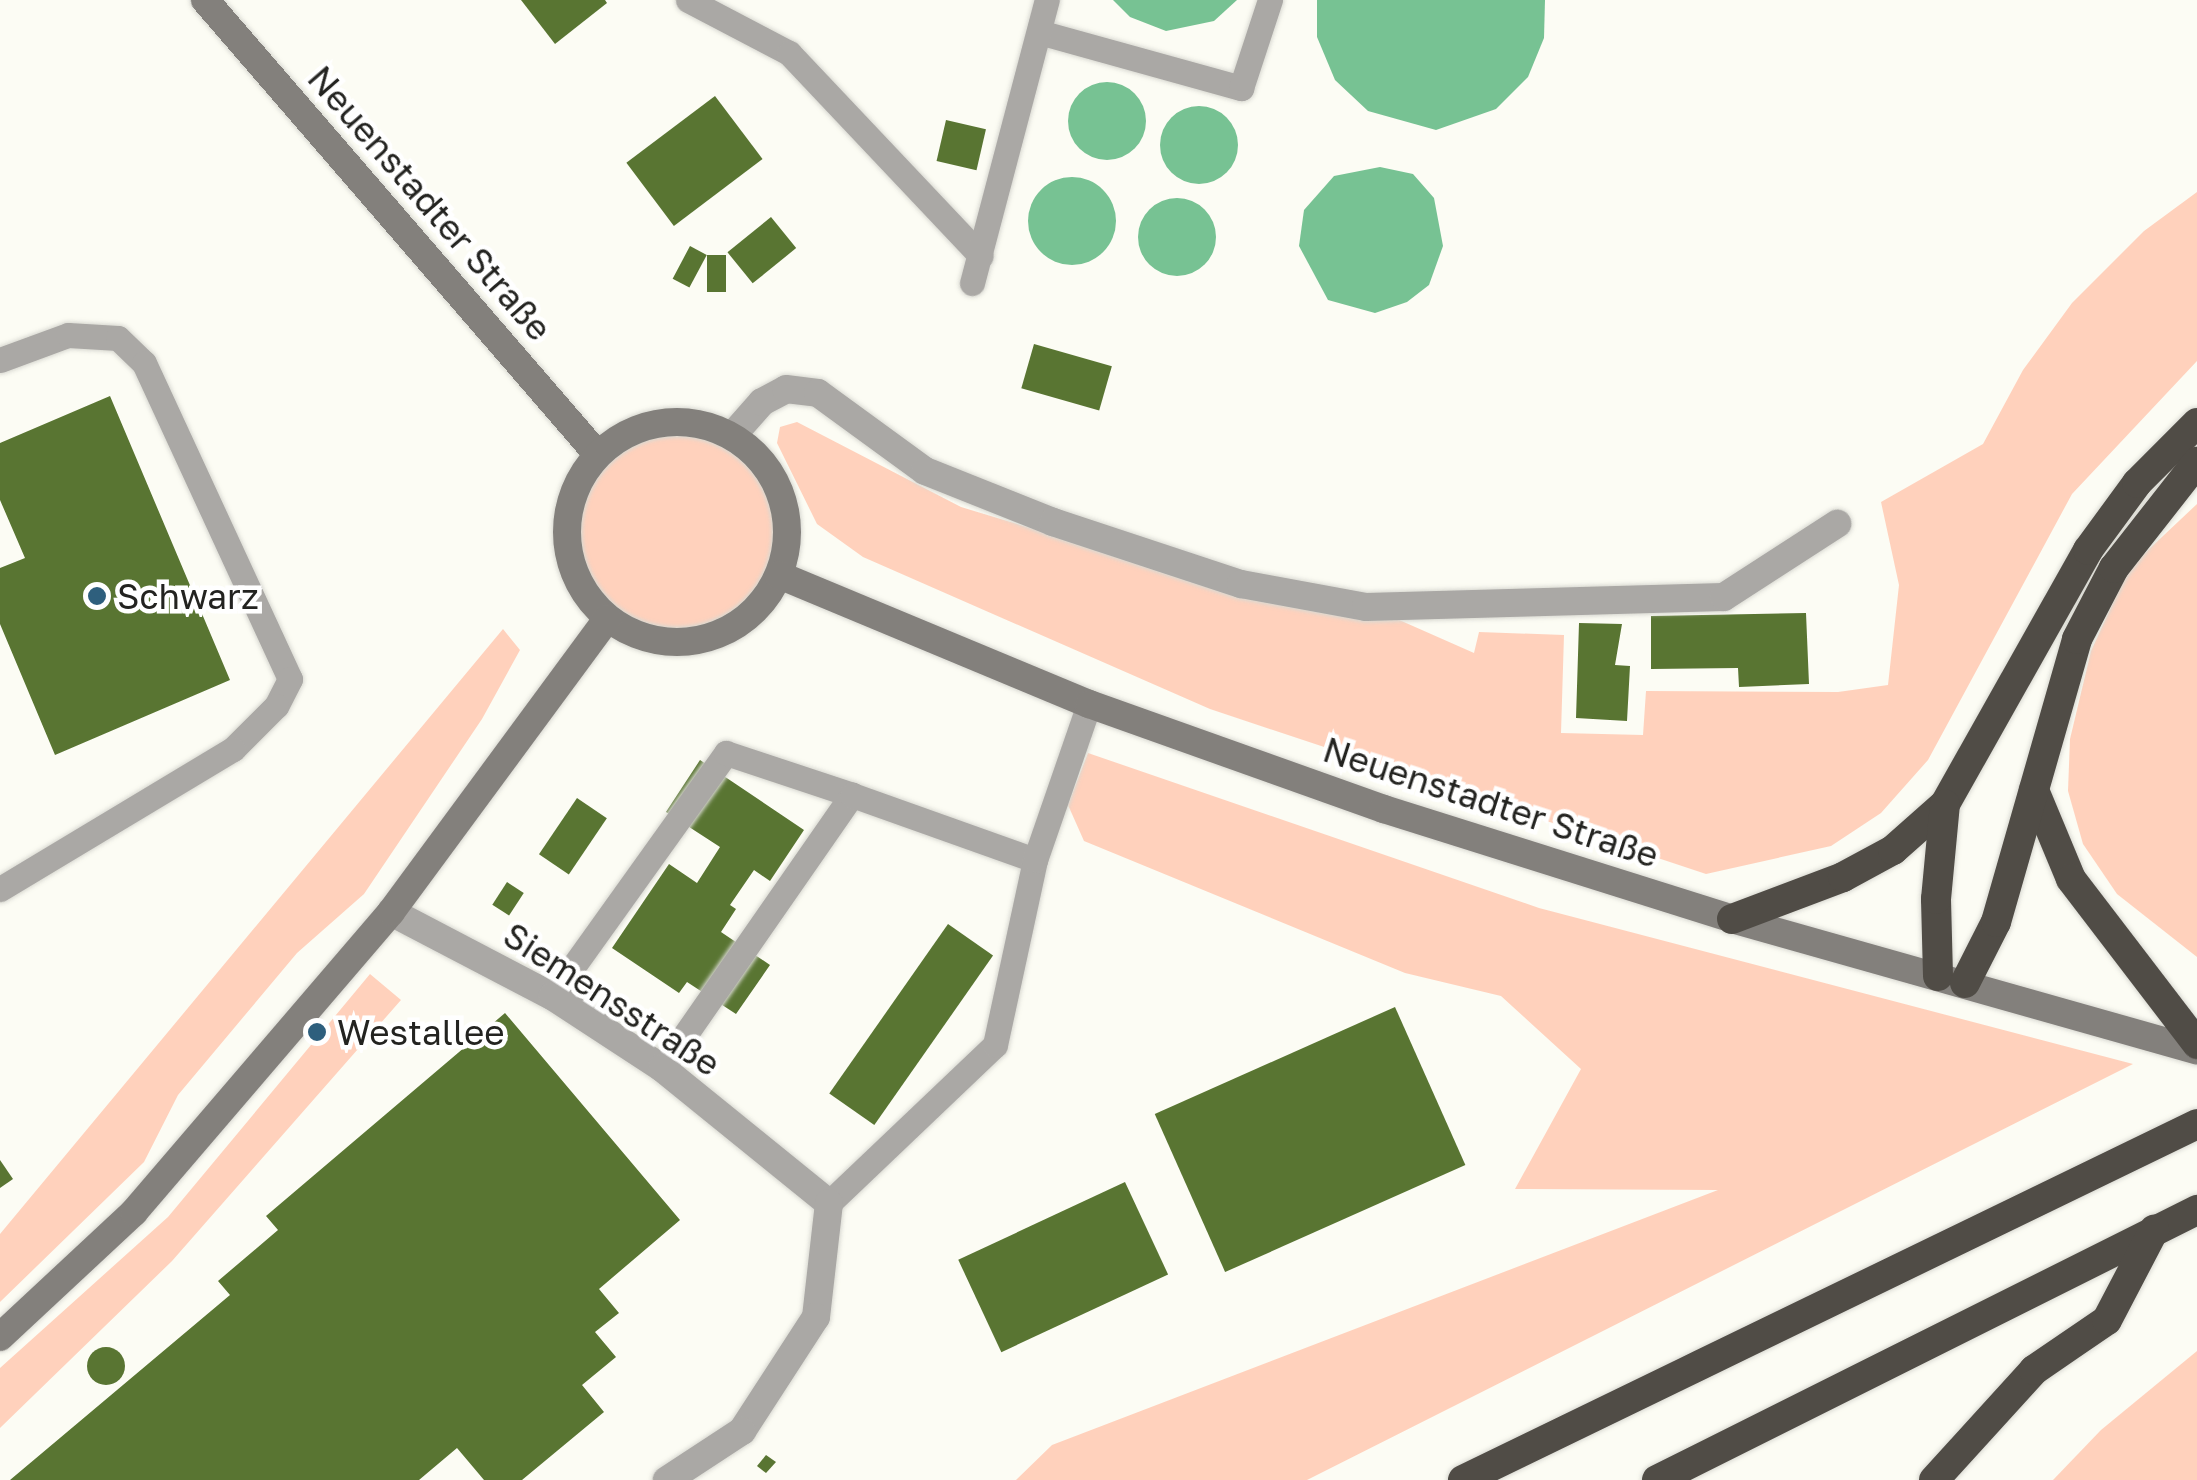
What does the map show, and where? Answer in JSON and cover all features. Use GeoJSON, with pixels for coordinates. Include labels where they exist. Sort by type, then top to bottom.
{"type":"FeatureCollection","features":[{"type":"Feature","properties":{"kind":"highway"},"geometry":{"type":"LineString","coordinates":[[1732,919],[1843,878],[1893,850],[1945,804],[2088,550],[2137,483],[2197,423]]}},
{"type":"Feature","properties":{"kind":"highway"},"geometry":{"type":"LineString","coordinates":[[1952,979],[1996,922],[2077,639],[2114,568],[2197,462]]}},
{"type":"Feature","properties":{"kind":"highway"},"geometry":{"type":"LineString","coordinates":[[2034,790],[2071,879],[2197,1048]]}},
{"type":"Feature","properties":{"kind":"highway"},"geometry":{"type":"LineString","coordinates":[[1945,804],[1952,979]]}},
{"type":"Feature","properties":{"kind":"highway"},"geometry":{"type":"LineString","coordinates":[[1464,1480],[2193,1126]]}},
{"type":"Feature","properties":{"kind":"highway"},"geometry":{"type":"LineString","coordinates":[[1657,1480],[2197,1210]]}},
{"type":"Feature","properties":{"kind":"highway"},"geometry":{"type":"LineString","coordinates":[[1934,1480],[2034,1370],[2108,1320],[2154,1230]]}},
{"type":"Feature","properties":{"kind":"main road","name":"Neuenstadter Straße"},"geometry":{"type":"LineString","coordinates":[[205,0],[598,455]]}},
{"type":"Feature","properties":{"kind":"main road"},"geometry":{"type":"LineString","coordinates":[[692,423],[732,436],[762,463],[782,497],[787,536],[779,575],[749,615],[704,639],[664,642],[608,618],[577,579],[566,530],[576,487],[598,455],[622,436],[661,424],[692,423]]}},
{"type":"Feature","properties":{"kind":"main road","name":"Neuenstadter Straße"},"geometry":{"type":"LineString","coordinates":[[779,575],[1089,704],[1384,809],[1732,919],[2197,1048]]}},
{"type":"Feature","properties":{"kind":"main road"},"geometry":{"type":"LineString","coordinates":[[0,1337],[134,1212],[391,912],[608,618]]}},
{"type":"Feature","properties":{"kind":"street"},"geometry":{"type":"LineString","coordinates":[[732,436],[762,402],[786,389],[818,393],[925,471],[1053,522],[1241,584],[1366,607],[1724,596],[1837,524]]}},
{"type":"Feature","properties":{"kind":"street","name":"Siemensstraße"},"geometry":{"type":"LineString","coordinates":[[391,912],[552,996],[662,1068],[830,1203]]}},
{"type":"Feature","properties":{"kind":"street"},"geometry":{"type":"LineString","coordinates":[[667,1480],[742,1432],[816,1317],[830,1203]]}},
{"type":"Feature","properties":{"kind":"lane"},"geometry":{"type":"LineString","coordinates":[[688,0],[789,53],[980,256]]}},
{"type":"Feature","properties":{"kind":"lane"},"geometry":{"type":"LineString","coordinates":[[972,283],[1047,0]]}},
{"type":"Feature","properties":{"kind":"lane"},"geometry":{"type":"LineString","coordinates":[[1039,32],[1241,88],[1270,0]]}},
{"type":"Feature","properties":{"kind":"lane"},"geometry":{"type":"LineString","coordinates":[[0,360],[68,335],[118,338],[144,364],[290,680],[276,706],[233,749],[0,890]]}},
{"type":"Feature","properties":{"kind":"lane"},"geometry":{"type":"LineString","coordinates":[[830,1203],[995,1045],[1034,860],[1089,704]]}},
{"type":"Feature","properties":{"kind":"lane"},"geometry":{"type":"LineString","coordinates":[[552,996],[726,753],[1034,860]]}},
{"type":"Feature","properties":{"kind":"lane"},"geometry":{"type":"LineString","coordinates":[[662,1068],[852,796]]}},
{"type":"Feature","properties":{"kind":"shaded area"},"geometry":{"type":"Polygon","coordinates":[[[1113,0],[1237,0],[1214,21],[1166,31],[1130,17],[1113,0]]]}},
{"type":"Feature","properties":{"kind":"shaded area"},"geometry":{"type":"Polygon","coordinates":[[[1317,0],[1545,0],[1544,38],[1528,77],[1496,109],[1436,130],[1368,111],[1335,80],[1317,37],[1317,0]]]}},
{"type":"Feature","properties":{"kind":"shaded area"},"geometry":{"type":"Polygon","coordinates":[[[1099,82],[1115,82],[1140,99],[1146,121],[1140,143],[1129,154],[1115,160],[1099,160],[1074,143],[1068,129],[1068,113],[1085,88],[1099,82]]]}},
{"type":"Feature","properties":{"kind":"shaded area"},"geometry":{"type":"Polygon","coordinates":[[[1191,106],[1207,106],[1232,123],[1238,145],[1232,167],[1221,178],[1207,184],[1191,184],[1166,167],[1160,153],[1160,137],[1177,112],[1191,106]]]}},
{"type":"Feature","properties":{"kind":"shaded area"},"geometry":{"type":"Polygon","coordinates":[[[1380,167],[1413,174],[1434,198],[1443,246],[1429,285],[1407,302],[1375,313],[1328,300],[1299,246],[1304,210],[1334,176],[1380,167]]]}},
{"type":"Feature","properties":{"kind":"shaded area"},"geometry":{"type":"Polygon","coordinates":[[[1072,177],[1103,190],[1116,221],[1103,252],[1072,265],[1041,252],[1028,221],[1041,190],[1072,177]]]}},
{"type":"Feature","properties":{"kind":"shaded area"},"geometry":{"type":"Polygon","coordinates":[[[2197,192],[2197,361],[2072,494],[1928,760],[1881,813],[1831,846],[1706,874],[1210,709],[863,557],[817,524],[777,443],[780,427],[797,422],[961,507],[1132,559],[1397,619],[1474,653],[1479,632],[1564,635],[1561,733],[1643,735],[1646,691],[1838,692],[1888,685],[1899,585],[1881,502],[1983,444],[2023,370],[2072,303],[2144,231],[2197,192]]]}},
{"type":"Feature","properties":{"kind":"shaded area"},"geometry":{"type":"Polygon","coordinates":[[[1169,198],[1185,198],[1210,215],[1216,237],[1210,259],[1199,270],[1185,276],[1169,276],[1144,259],[1138,245],[1138,229],[1155,204],[1169,198]]]}},
{"type":"Feature","properties":{"kind":"shaded area"},"geometry":{"type":"Polygon","coordinates":[[[677,422],[719,430],[755,454],[779,490],[787,532],[779,574],[755,610],[719,634],[677,642],[635,634],[599,610],[575,574],[567,532],[575,490],[599,454],[635,430],[677,422]]]}},
{"type":"Feature","properties":{"kind":"shaded area"},"geometry":{"type":"Polygon","coordinates":[[[2197,504],[2197,957],[2117,894],[2083,844],[2068,791],[2070,739],[2091,651],[2129,568],[2197,504]]]}},
{"type":"Feature","properties":{"kind":"shaded area"},"geometry":{"type":"Polygon","coordinates":[[[503,629],[520,650],[482,719],[364,894],[297,953],[178,1095],[144,1162],[0,1302],[0,1234],[503,629]]]}},
{"type":"Feature","properties":{"kind":"shaded area"},"geometry":{"type":"Polygon","coordinates":[[[1088,753],[1539,908],[2133,1064],[1307,1480],[1016,1480],[1052,1445],[1718,1190],[1515,1189],[1581,1069],[1501,996],[1405,973],[1084,841],[1068,805],[1088,753]]]}},
{"type":"Feature","properties":{"kind":"shaded area"},"geometry":{"type":"Polygon","coordinates":[[[370,974],[401,1000],[172,1261],[0,1428],[0,1368],[168,1217],[370,974]]]}},
{"type":"Feature","properties":{"kind":"shaded area"},"geometry":{"type":"Polygon","coordinates":[[[2197,1351],[2197,1480],[2053,1480],[2101,1430],[2197,1351]]]}},
{"type":"Feature","properties":{"kind":"building"},"geometry":{"type":"Polygon","coordinates":[[[521,0],[605,0],[607,3],[555,44],[521,0]]]}},
{"type":"Feature","properties":{"kind":"building"},"geometry":{"type":"Polygon","coordinates":[[[715,96],[763,159],[674,226],[626,163],[715,96]]]}},
{"type":"Feature","properties":{"kind":"building"},"geometry":{"type":"Polygon","coordinates":[[[946,120],[986,129],[977,170],[937,161],[946,120]]]}},
{"type":"Feature","properties":{"kind":"building"},"geometry":{"type":"Polygon","coordinates":[[[771,217],[796,248],[753,283],[727,252],[771,217]]]}},
{"type":"Feature","properties":{"kind":"building"},"geometry":{"type":"Polygon","coordinates":[[[690,246],[707,255],[689,288],[673,279],[690,246]]]}},
{"type":"Feature","properties":{"kind":"building"},"geometry":{"type":"Polygon","coordinates":[[[707,255],[726,255],[726,292],[707,292],[707,255]]]}},
{"type":"Feature","properties":{"kind":"building"},"geometry":{"type":"Polygon","coordinates":[[[1034,344],[1112,366],[1099,411],[1021,388],[1034,344]]]}},
{"type":"Feature","properties":{"kind":"building","name":"Schwarz"},"geometry":{"type":"Polygon","coordinates":[[[110,396],[230,680],[55,755],[0,624],[0,568],[25,558],[0,500],[0,443],[110,396]]]}},
{"type":"Feature","properties":{"kind":"building"},"geometry":{"type":"Polygon","coordinates":[[[1806,613],[1809,684],[1739,687],[1738,668],[1651,669],[1651,616],[1806,613]]]}},
{"type":"Feature","properties":{"kind":"building"},"geometry":{"type":"Polygon","coordinates":[[[1579,623],[1622,624],[1615,665],[1630,666],[1627,721],[1576,718],[1579,623]]]}},
{"type":"Feature","properties":{"kind":"building"},"geometry":{"type":"Polygon","coordinates":[[[700,760],[804,830],[770,881],[754,870],[730,905],[736,909],[721,932],[770,965],[736,1014],[687,982],[679,993],[612,948],[669,864],[697,883],[720,847],[666,812],[700,760]]]}},
{"type":"Feature","properties":{"kind":"building"},"geometry":{"type":"Polygon","coordinates":[[[577,798],[607,818],[569,875],[539,854],[577,798]]]}},
{"type":"Feature","properties":{"kind":"building"},"geometry":{"type":"Polygon","coordinates":[[[507,882],[524,893],[509,916],[492,905],[507,882]]]}},
{"type":"Feature","properties":{"kind":"building"},"geometry":{"type":"Polygon","coordinates":[[[948,924],[993,956],[874,1125],[829,1094],[948,924]]]}},
{"type":"Feature","properties":{"kind":"building"},"geometry":{"type":"Polygon","coordinates":[[[1395,1007],[1465,1165],[1225,1272],[1155,1114],[1395,1007]]]}},
{"type":"Feature","properties":{"kind":"building"},"geometry":{"type":"Polygon","coordinates":[[[505,1013],[680,1220],[599,1289],[619,1313],[595,1332],[616,1357],[582,1385],[604,1412],[522,1480],[484,1480],[457,1448],[419,1480],[10,1480],[230,1295],[218,1281],[278,1230],[266,1216],[505,1013]]]}},
{"type":"Feature","properties":{"kind":"building"},"geometry":{"type":"Polygon","coordinates":[[[0,1160],[13,1179],[0,1188],[0,1160]]]}},
{"type":"Feature","properties":{"kind":"building"},"geometry":{"type":"Polygon","coordinates":[[[1125,1182],[1168,1274],[1001,1352],[958,1260],[1125,1182]]]}},
{"type":"Feature","properties":{"kind":"building"},"geometry":{"type":"Polygon","coordinates":[[[106,1347],[120,1352],[125,1366],[120,1380],[106,1385],[92,1380],[87,1366],[92,1352],[106,1347]]]}},
{"type":"Feature","properties":{"kind":"building"},"geometry":{"type":"Polygon","coordinates":[[[766,1455],[776,1462],[766,1473],[757,1466],[766,1455]]]}},
{"type":"Feature","properties":{"kind":"place","name":"Schwarz"},"geometry":{"type":"Point","coordinates":[97,596]}},
{"type":"Feature","properties":{"kind":"place","name":"Westallee"},"geometry":{"type":"Point","coordinates":[317,1032]}}]}
